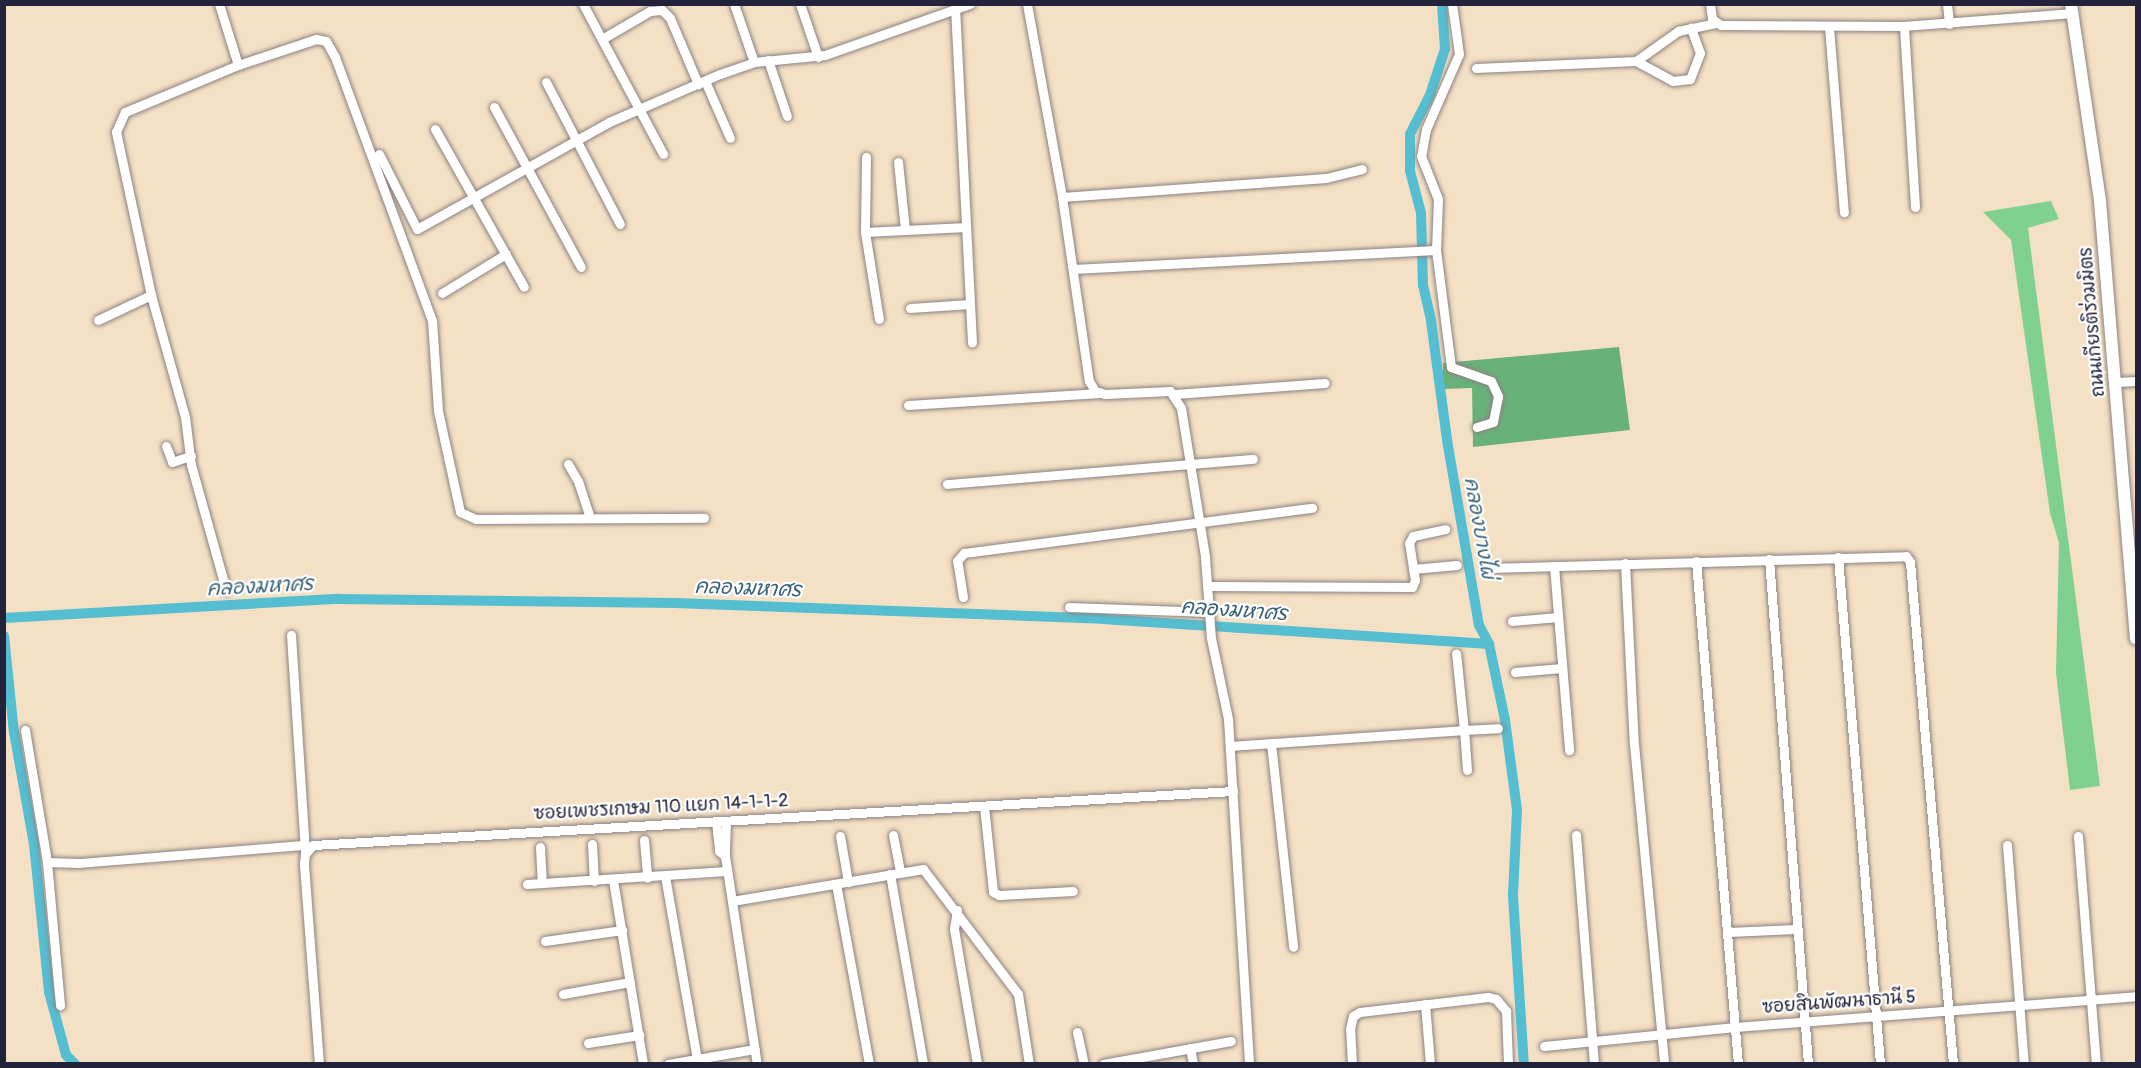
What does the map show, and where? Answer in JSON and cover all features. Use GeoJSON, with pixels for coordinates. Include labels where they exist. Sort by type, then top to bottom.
{"type":"FeatureCollection","features":[{"type":"Feature","properties":{"kind":"street"},"geometry":{"type":"LineString","coordinates":[[219,4],[238,65]]}},
{"type":"Feature","properties":{"kind":"street"},"geometry":{"type":"LineString","coordinates":[[583,4],[663,154]]}},
{"type":"Feature","properties":{"kind":"street"},"geometry":{"type":"LineString","coordinates":[[734,4],[754,62]]}},
{"type":"Feature","properties":{"kind":"street"},"geometry":{"type":"LineString","coordinates":[[800,4],[818,57]]}},
{"type":"Feature","properties":{"kind":"street"},"geometry":{"type":"LineString","coordinates":[[380,154],[417,229],[576,140],[701,82],[754,62],[818,57],[955,7],[970,4]]}},
{"type":"Feature","properties":{"kind":"street"},"geometry":{"type":"LineString","coordinates":[[1027,4],[1062,197],[1087,375],[1100,393]]}},
{"type":"Feature","properties":{"kind":"street"},"geometry":{"type":"LineString","coordinates":[[1452,4],[1459,54],[1421,148],[1437,200],[1433,250],[1451,368],[1491,381],[1498,396],[1499,406],[1493,422],[1477,427]]}},
{"type":"Feature","properties":{"kind":"street"},"geometry":{"type":"LineString","coordinates":[[1710,4],[1715,23]]}},
{"type":"Feature","properties":{"kind":"street"},"geometry":{"type":"LineString","coordinates":[[1947,4],[1949,24]]}},
{"type":"Feature","properties":{"kind":"street"},"geometry":{"type":"LineString","coordinates":[[602,39],[650,11],[666,7],[730,138]]}},
{"type":"Feature","properties":{"kind":"street"},"geometry":{"type":"LineString","coordinates":[[955,7],[972,343]]}},
{"type":"Feature","properties":{"kind":"street"},"geometry":{"type":"LineString","coordinates":[[1636,61],[1668,36],[1715,23],[1829,27],[1904,26],[1949,24],[2072,9]]}},
{"type":"Feature","properties":{"kind":"street","name":"ถนนเกียรติร่วมมิตร"},"geometry":{"type":"LineString","coordinates":[[2072,9],[2100,201],[2134,577],[2136,639]]}},
{"type":"Feature","properties":{"kind":"street"},"geometry":{"type":"LineString","coordinates":[[1904,26],[1915,207]]}},
{"type":"Feature","properties":{"kind":"street"},"geometry":{"type":"LineString","coordinates":[[1829,27],[1844,212]]}},
{"type":"Feature","properties":{"kind":"street"},"geometry":{"type":"LineString","coordinates":[[1476,68],[1636,61],[1673,81],[1690,79],[1700,53],[1691,28]]}},
{"type":"Feature","properties":{"kind":"street"},"geometry":{"type":"LineString","coordinates":[[226,590],[191,456],[185,417],[151,295],[117,132],[118,122],[125,112],[138,106],[238,65],[316,39],[326,41],[332,51],[432,320],[438,411],[459,512],[476,519],[704,518]]}},
{"type":"Feature","properties":{"kind":"street"},"geometry":{"type":"LineString","coordinates":[[768,60],[787,116]]}},
{"type":"Feature","properties":{"kind":"street"},"geometry":{"type":"LineString","coordinates":[[546,82],[620,225]]}},
{"type":"Feature","properties":{"kind":"street"},"geometry":{"type":"LineString","coordinates":[[494,107],[525,168],[581,267]]}},
{"type":"Feature","properties":{"kind":"street"},"geometry":{"type":"LineString","coordinates":[[435,129],[524,287]]}},
{"type":"Feature","properties":{"kind":"street"},"geometry":{"type":"LineString","coordinates":[[866,157],[866,232],[879,319]]}},
{"type":"Feature","properties":{"kind":"street"},"geometry":{"type":"LineString","coordinates":[[898,162],[905,230]]}},
{"type":"Feature","properties":{"kind":"street"},"geometry":{"type":"LineString","coordinates":[[1062,197],[1305,180],[1362,170]]}},
{"type":"Feature","properties":{"kind":"street"},"geometry":{"type":"LineString","coordinates":[[866,232],[966,227]]}},
{"type":"Feature","properties":{"kind":"street"},"geometry":{"type":"LineString","coordinates":[[1073,269],[1433,250]]}},
{"type":"Feature","properties":{"kind":"street"},"geometry":{"type":"LineString","coordinates":[[442,293],[506,254]]}},
{"type":"Feature","properties":{"kind":"street"},"geometry":{"type":"LineString","coordinates":[[98,320],[151,295]]}},
{"type":"Feature","properties":{"kind":"street"},"geometry":{"type":"LineString","coordinates":[[910,308],[970,304]]}},
{"type":"Feature","properties":{"kind":"street"},"geometry":{"type":"LineString","coordinates":[[2116,382],[2136,381]]}},
{"type":"Feature","properties":{"kind":"street"},"geometry":{"type":"LineString","coordinates":[[908,405],[1164,390],[1175,394],[1325,383]]}},
{"type":"Feature","properties":{"kind":"street"},"geometry":{"type":"LineString","coordinates":[[1175,394],[1181,408],[1191,465],[1209,586],[1211,638],[1230,746],[1249,1064]]}},
{"type":"Feature","properties":{"kind":"street"},"geometry":{"type":"LineString","coordinates":[[166,446],[172,462],[191,456]]}},
{"type":"Feature","properties":{"kind":"street"},"geometry":{"type":"LineString","coordinates":[[947,484],[1253,459]]}},
{"type":"Feature","properties":{"kind":"street"},"geometry":{"type":"LineString","coordinates":[[568,464],[578,481],[590,518]]}},
{"type":"Feature","properties":{"kind":"street"},"geometry":{"type":"LineString","coordinates":[[963,597],[957,561],[964,554],[1312,508]]}},
{"type":"Feature","properties":{"kind":"street"},"geometry":{"type":"LineString","coordinates":[[1209,586],[1413,587],[1409,543],[1413,536],[1445,529]]}},
{"type":"Feature","properties":{"kind":"street"},"geometry":{"type":"LineString","coordinates":[[1489,568],[1899,554],[1906,556],[1910,562],[1953,1064]]}},
{"type":"Feature","properties":{"kind":"street"},"geometry":{"type":"LineString","coordinates":[[1838,557],[1881,1064]]}},
{"type":"Feature","properties":{"kind":"street"},"geometry":{"type":"LineString","coordinates":[[1769,559],[1808,1064]]}},
{"type":"Feature","properties":{"kind":"street"},"geometry":{"type":"LineString","coordinates":[[1696,561],[1738,1064]]}},
{"type":"Feature","properties":{"kind":"street"},"geometry":{"type":"LineString","coordinates":[[1625,563],[1634,744],[1664,1064]]}},
{"type":"Feature","properties":{"kind":"street"},"geometry":{"type":"LineString","coordinates":[[1413,569],[1457,565]]}},
{"type":"Feature","properties":{"kind":"street"},"geometry":{"type":"LineString","coordinates":[[1554,566],[1569,750]]}},
{"type":"Feature","properties":{"kind":"street"},"geometry":{"type":"LineString","coordinates":[[1069,607],[1210,617]]}},
{"type":"Feature","properties":{"kind":"street"},"geometry":{"type":"LineString","coordinates":[[1512,621],[1558,617]]}},
{"type":"Feature","properties":{"kind":"street"},"geometry":{"type":"LineString","coordinates":[[291,635],[319,1064]]}},
{"type":"Feature","properties":{"kind":"street"},"geometry":{"type":"LineString","coordinates":[[1456,653],[1467,770]]}},
{"type":"Feature","properties":{"kind":"street"},"geometry":{"type":"LineString","coordinates":[[1515,672],[1562,668]]}},
{"type":"Feature","properties":{"kind":"street"},"geometry":{"type":"LineString","coordinates":[[1230,746],[1498,728]]}},
{"type":"Feature","properties":{"kind":"street"},"geometry":{"type":"LineString","coordinates":[[25,730],[47,862],[60,1005]]}},
{"type":"Feature","properties":{"kind":"street"},"geometry":{"type":"LineString","coordinates":[[1271,743],[1293,947]]}},
{"type":"Feature","properties":{"kind":"street","name":"ซอยเพชรเกษม 110 แยก 14-1-1-2"},"geometry":{"type":"LineString","coordinates":[[47,862],[79,863],[304,850],[317,844],[1233,791]]}},
{"type":"Feature","properties":{"kind":"street"},"geometry":{"type":"LineString","coordinates":[[984,806],[993,892],[999,895],[1073,891]]}},
{"type":"Feature","properties":{"kind":"street"},"geometry":{"type":"LineString","coordinates":[[721,821],[757,1064]]}},
{"type":"Feature","properties":{"kind":"street"},"geometry":{"type":"LineString","coordinates":[[1576,835],[1594,1064]]}},
{"type":"Feature","properties":{"kind":"street"},"geometry":{"type":"LineString","coordinates":[[840,836],[848,882]]}},
{"type":"Feature","properties":{"kind":"street"},"geometry":{"type":"LineString","coordinates":[[893,836],[895,873],[923,1064]]}},
{"type":"Feature","properties":{"kind":"street"},"geometry":{"type":"LineString","coordinates":[[2078,836],[2096,1064]]}},
{"type":"Feature","properties":{"kind":"street"},"geometry":{"type":"LineString","coordinates":[[644,840],[647,878]]}},
{"type":"Feature","properties":{"kind":"street"},"geometry":{"type":"LineString","coordinates":[[592,844],[594,881]]}},
{"type":"Feature","properties":{"kind":"street"},"geometry":{"type":"LineString","coordinates":[[2007,845],[2024,1064]]}},
{"type":"Feature","properties":{"kind":"street"},"geometry":{"type":"LineString","coordinates":[[540,847],[542,883]]}},
{"type":"Feature","properties":{"kind":"street"},"geometry":{"type":"LineString","coordinates":[[527,884],[727,871]]}},
{"type":"Feature","properties":{"kind":"street"},"geometry":{"type":"LineString","coordinates":[[732,901],[895,873],[926,871],[1018,994],[1029,1064]]}},
{"type":"Feature","properties":{"kind":"street"},"geometry":{"type":"LineString","coordinates":[[665,876],[697,1059]]}},
{"type":"Feature","properties":{"kind":"street"},"geometry":{"type":"LineString","coordinates":[[613,880],[644,1064]]}},
{"type":"Feature","properties":{"kind":"street"},"geometry":{"type":"LineString","coordinates":[[836,884],[869,1064]]}},
{"type":"Feature","properties":{"kind":"street"},"geometry":{"type":"LineString","coordinates":[[957,910],[954,929],[977,1064]]}},
{"type":"Feature","properties":{"kind":"street"},"geometry":{"type":"LineString","coordinates":[[1727,932],[1797,929]]}},
{"type":"Feature","properties":{"kind":"street"},"geometry":{"type":"LineString","coordinates":[[545,941],[622,930]]}},
{"type":"Feature","properties":{"kind":"street"},"geometry":{"type":"LineString","coordinates":[[563,994],[630,982]]}},
{"type":"Feature","properties":{"kind":"street","name":"ซอยสินพัฒนาธานี 5"},"geometry":{"type":"LineString","coordinates":[[1544,1046],[1734,1027],[2136,996]]}},
{"type":"Feature","properties":{"kind":"street"},"geometry":{"type":"LineString","coordinates":[[1352,1064],[1350,1029],[1353,1016],[1360,1012],[1496,999],[1506,1011],[1508,1064]]}},
{"type":"Feature","properties":{"kind":"street"},"geometry":{"type":"LineString","coordinates":[[1425,1004],[1430,1064]]}},
{"type":"Feature","properties":{"kind":"street"},"geometry":{"type":"LineString","coordinates":[[1077,1032],[1084,1064]]}},
{"type":"Feature","properties":{"kind":"street"},"geometry":{"type":"LineString","coordinates":[[588,1043],[639,1035]]}},
{"type":"Feature","properties":{"kind":"street"},"geometry":{"type":"LineString","coordinates":[[1103,1064],[1139,1060],[1231,1041]]}},
{"type":"Feature","properties":{"kind":"street"},"geometry":{"type":"LineString","coordinates":[[1190,1048],[1193,1064]]}},
{"type":"Feature","properties":{"kind":"street"},"geometry":{"type":"LineString","coordinates":[[668,1064],[754,1049]]}},
{"type":"Feature","properties":{"kind":"green space"},"geometry":{"type":"Polygon","coordinates":[[[2051,201],[2059,219],[2028,228],[2100,786],[2070,790],[2056,673],[2059,543],[2050,513],[2011,240],[1983,212],[2051,201]]]}},
{"type":"Feature","properties":{"kind":"green space"},"geometry":{"type":"Polygon","coordinates":[[[1619,347],[1630,430],[1473,447],[1472,388],[1443,389],[1443,363],[1619,347]]]}},
{"type":"Feature","properties":{"kind":"waterway","name":"คลองบางไผ่"},"geometry":{"type":"LineString","coordinates":[[1442,4],[1445,49],[1430,95],[1410,134],[1410,171],[1421,213],[1423,285],[1431,321],[1448,446],[1479,625],[1489,644],[1505,720],[1517,810],[1513,896],[1524,1064]]}},
{"type":"Feature","properties":{"kind":"waterway","name":"คลองมหาศร"},"geometry":{"type":"LineString","coordinates":[[4,618],[338,599],[675,603],[1102,619],[1489,644]]}},
{"type":"Feature","properties":{"kind":"waterway"},"geometry":{"type":"LineString","coordinates":[[4,636],[14,732],[34,844],[49,992],[66,1055],[75,1064]]}}]}
